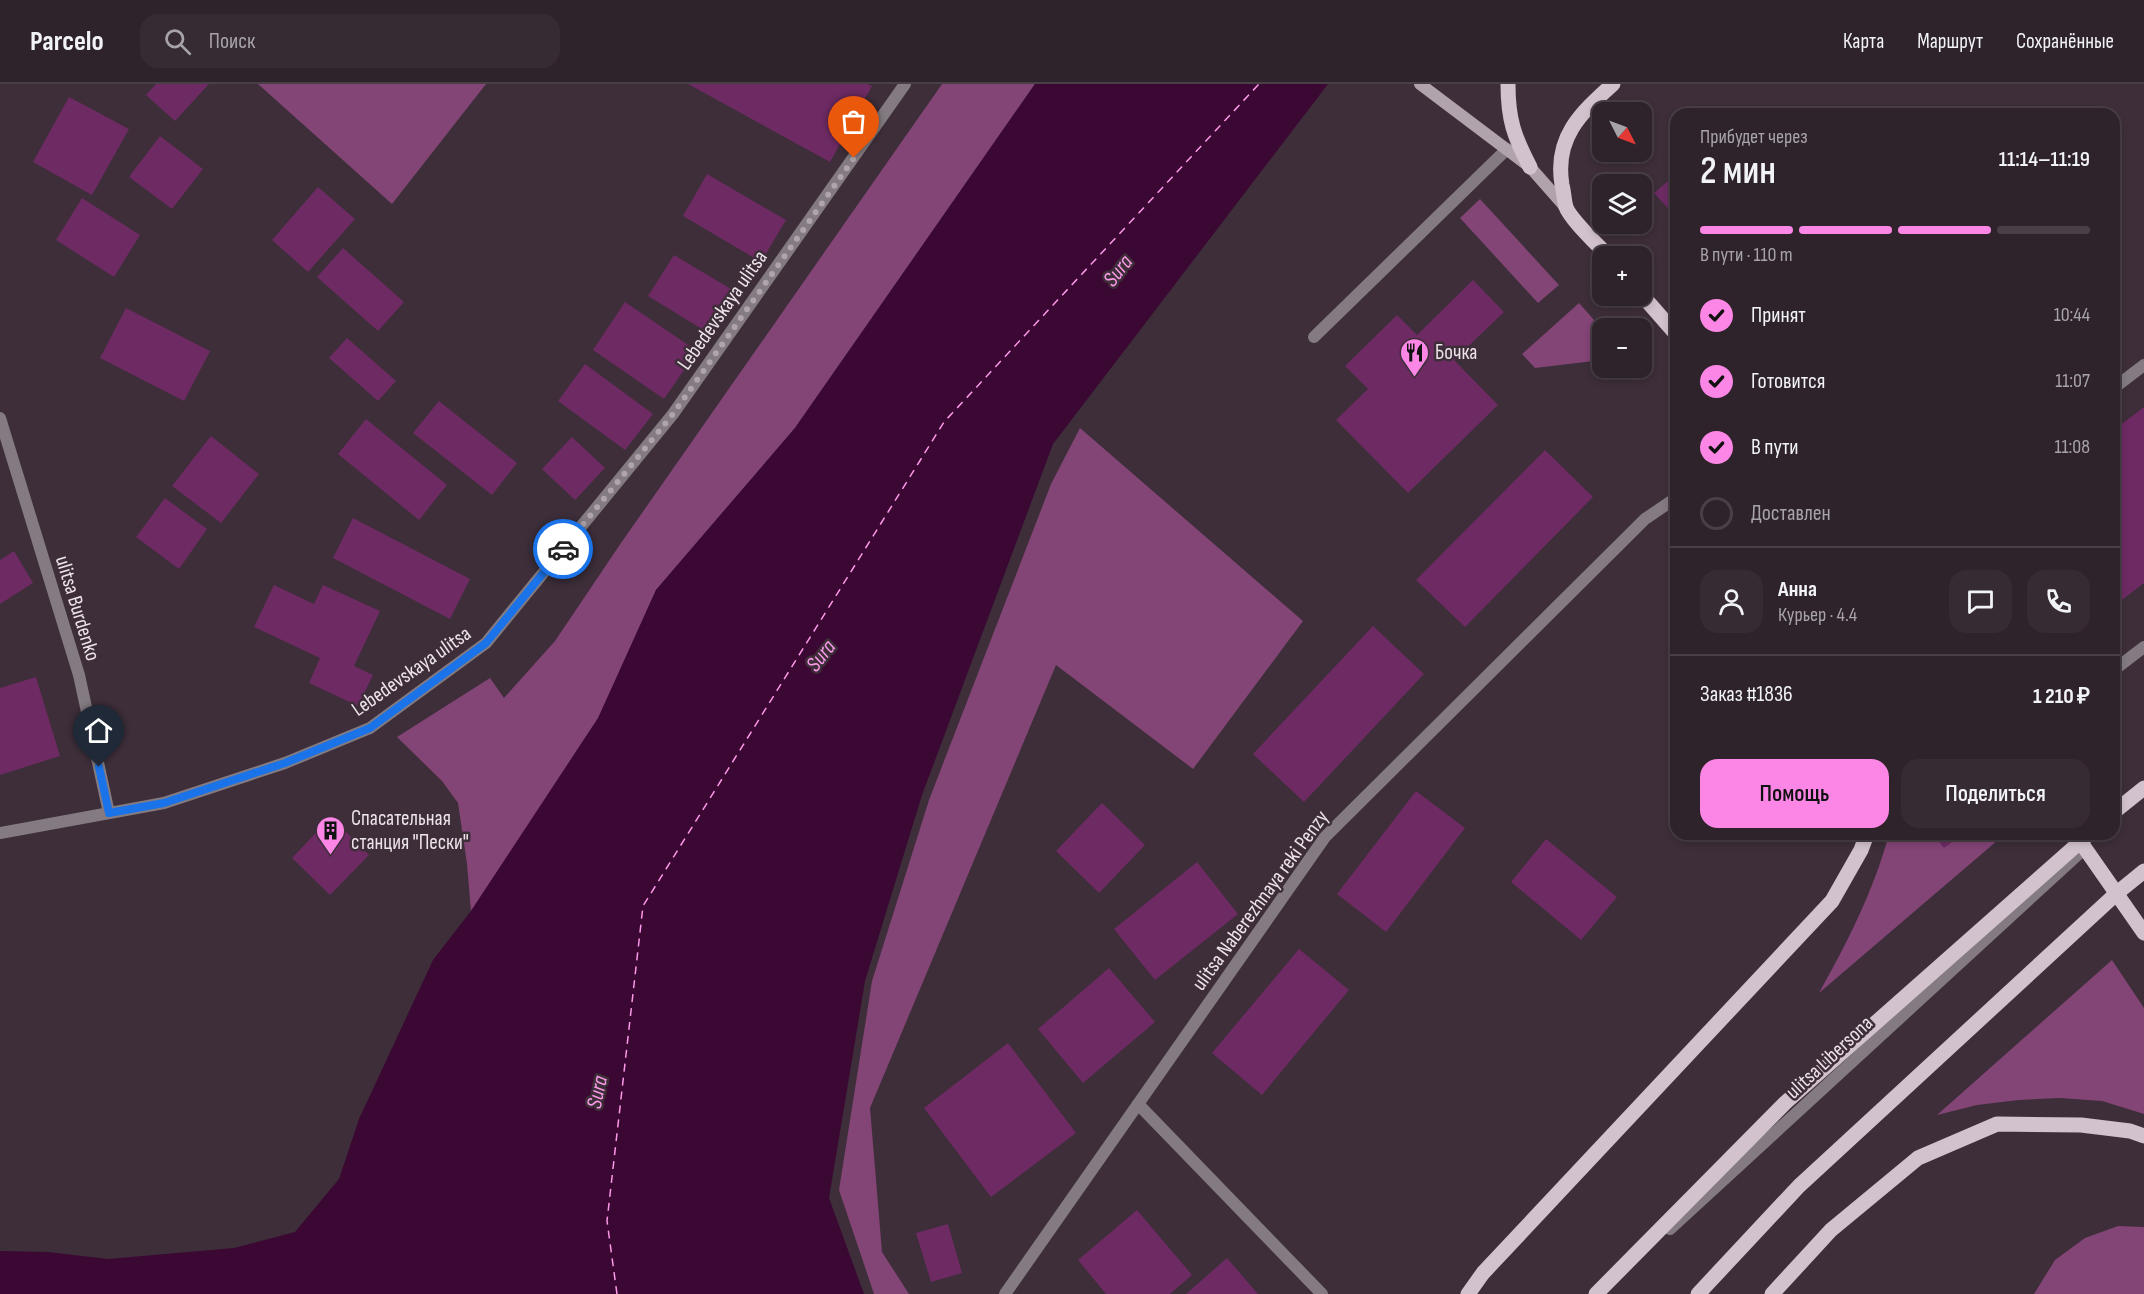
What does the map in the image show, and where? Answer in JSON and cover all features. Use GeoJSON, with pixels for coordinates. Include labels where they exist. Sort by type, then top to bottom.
{"type":"FeatureCollection","features":[{"type":"Feature","properties":{"kind":"main road"},"geometry":{"type":"LineString","coordinates":[[1508,84],[1508,102],[1514,135],[1530,167]]}},
{"type":"Feature","properties":{"kind":"main road"},"geometry":{"type":"LineString","coordinates":[[1599,246],[1567,209],[1561,175],[1561,152],[1568,134],[1581,116],[1613,84]]}},
{"type":"Feature","properties":{"kind":"main road"},"geometry":{"type":"LineString","coordinates":[[1652,306],[1670,327]]}},
{"type":"Feature","properties":{"kind":"main road"},"geometry":{"type":"LineString","coordinates":[[2120,807],[2144,788]]}},
{"type":"Feature","properties":{"kind":"main road"},"geometry":{"type":"LineString","coordinates":[[1468,1294],[1484,1273],[1832,901],[1865,840]]}},
{"type":"Feature","properties":{"kind":"main road"},"geometry":{"type":"LineString","coordinates":[[1597,1294],[1785,1103],[2087,841],[2144,933]]}},
{"type":"Feature","properties":{"kind":"main road"},"geometry":{"type":"LineString","coordinates":[[1698,1294],[1799,1186],[2117,893],[2144,871]]}},
{"type":"Feature","properties":{"kind":"main road"},"geometry":{"type":"LineString","coordinates":[[1772,1294],[1831,1230],[1918,1158],[1997,1124],[2081,1125],[2130,1131],[2144,1136]]}},
{"type":"Feature","properties":{"kind":"street","name":"Lebedevskaya ulitsa"},"geometry":{"type":"LineString","coordinates":[[0,833],[164,803],[285,763],[370,728],[486,643],[673,414],[905,84]]}},
{"type":"Feature","properties":{"kind":"street"},"geometry":{"type":"LineString","coordinates":[[1420,84],[1530,167],[1567,209]]}},
{"type":"Feature","properties":{"kind":"street"},"geometry":{"type":"LineString","coordinates":[[1314,337],[1507,149]]}},
{"type":"Feature","properties":{"kind":"street"},"geometry":{"type":"LineString","coordinates":[[2120,383],[2144,365]]}},
{"type":"Feature","properties":{"kind":"street","name":"ulitsa Burdenko"},"geometry":{"type":"LineString","coordinates":[[0,418],[3,443],[79,675],[109,813]]}},
{"type":"Feature","properties":{"kind":"street","name":"ulitsa Naberezhnaya reki Penzy"},"geometry":{"type":"LineString","coordinates":[[1005,1294],[1325,837],[1645,519],[1670,502]]}},
{"type":"Feature","properties":{"kind":"street"},"geometry":{"type":"LineString","coordinates":[[2120,665],[2144,647]]}},
{"type":"Feature","properties":{"kind":"street"},"geometry":{"type":"LineString","coordinates":[[1138,1104],[1322,1294]]}},
{"type":"Feature","properties":{"kind":"shaded area"},"geometry":{"type":"Polygon","coordinates":[[[258,84],[486,84],[392,204],[258,84]]]}},
{"type":"Feature","properties":{"kind":"shaded area"},"geometry":{"type":"Polygon","coordinates":[[[942,84],[1035,84],[795,428],[656,590],[599,718],[471,911],[458,803],[442,781],[397,737],[490,678],[504,698],[555,641],[942,84]]]}},
{"type":"Feature","properties":{"kind":"shaded area"},"geometry":{"type":"Polygon","coordinates":[[[1480,199],[1559,285],[1538,303],[1460,218],[1480,199]]]}},
{"type":"Feature","properties":{"kind":"shaded area"},"geometry":{"type":"Polygon","coordinates":[[[1579,303],[1592,318],[1592,361],[1535,368],[1522,354],[1579,303]]]}},
{"type":"Feature","properties":{"kind":"shaded area"},"geometry":{"type":"Polygon","coordinates":[[[1080,428],[1303,621],[1193,769],[1056,665],[870,1108],[882,1252],[909,1294],[874,1294],[839,1190],[872,981],[929,800],[1051,484],[1080,428]]]}},
{"type":"Feature","properties":{"kind":"shaded area"},"geometry":{"type":"Polygon","coordinates":[[[1887,840],[1998,840],[1819,993],[1859,916],[1887,840]]]}},
{"type":"Feature","properties":{"kind":"shaded area"},"geometry":{"type":"Polygon","coordinates":[[[2112,960],[2144,1008],[2144,1114],[2102,1101],[2060,1098],[1977,1105],[1937,1115],[2112,960]]]}},
{"type":"Feature","properties":{"kind":"shaded area"},"geometry":{"type":"Polygon","coordinates":[[[2118,1226],[2144,1227],[2144,1294],[2034,1294],[2055,1260],[2085,1238],[2118,1226]]]}},
{"type":"Feature","properties":{"kind":"water","name":"Sura"},"geometry":{"type":"Polygon","coordinates":[[[1035,84],[1328,84],[1053,444],[922,795],[865,981],[829,1198],[864,1294],[0,1294],[0,1251],[48,1252],[108,1259],[234,1248],[295,1232],[339,1179],[359,1119],[433,960],[471,911],[598,718],[656,590],[795,428],[1035,84]]]}},
{"type":"Feature","properties":{"kind":"building"},"geometry":{"type":"Polygon","coordinates":[[[156,84],[209,84],[175,121],[146,95],[156,84]]]}},
{"type":"Feature","properties":{"kind":"building"},"geometry":{"type":"Polygon","coordinates":[[[688,84],[867,84],[872,86],[830,162],[688,84]]]}},
{"type":"Feature","properties":{"kind":"building"},"geometry":{"type":"Polygon","coordinates":[[[69,97],[129,129],[92,195],[33,162],[69,97]]]}},
{"type":"Feature","properties":{"kind":"building"},"geometry":{"type":"Polygon","coordinates":[[[160,136],[203,169],[172,209],[129,177],[160,136]]]}},
{"type":"Feature","properties":{"kind":"building"},"geometry":{"type":"Polygon","coordinates":[[[707,174],[786,220],[761,262],[683,216],[707,174]]]}},
{"type":"Feature","properties":{"kind":"building"},"geometry":{"type":"Polygon","coordinates":[[[1670,179],[1670,210],[1654,193],[1670,179]]]}},
{"type":"Feature","properties":{"kind":"building"},"geometry":{"type":"Polygon","coordinates":[[[318,187],[355,219],[308,272],[272,240],[318,187]]]}},
{"type":"Feature","properties":{"kind":"building"},"geometry":{"type":"Polygon","coordinates":[[[82,198],[140,235],[114,277],[56,240],[82,198]]]}},
{"type":"Feature","properties":{"kind":"building"},"geometry":{"type":"Polygon","coordinates":[[[343,248],[404,302],[378,331],[317,277],[343,248]]]}},
{"type":"Feature","properties":{"kind":"building"},"geometry":{"type":"Polygon","coordinates":[[[674,255],[736,292],[710,334],[648,296],[674,255]]]}},
{"type":"Feature","properties":{"kind":"building","name":"Бочка"},"geometry":{"type":"Polygon","coordinates":[[[1473,280],[1504,312],[1454,360],[1498,405],[1408,493],[1336,420],[1368,389],[1345,366],[1397,315],[1417,335],[1473,280]]]}},
{"type":"Feature","properties":{"kind":"building"},"geometry":{"type":"Polygon","coordinates":[[[625,302],[697,351],[664,399],[593,350],[625,302]]]}},
{"type":"Feature","properties":{"kind":"building"},"geometry":{"type":"Polygon","coordinates":[[[126,308],[210,351],[184,401],[100,358],[126,308]]]}},
{"type":"Feature","properties":{"kind":"building"},"geometry":{"type":"Polygon","coordinates":[[[347,338],[396,381],[378,401],[329,358],[347,338]]]}},
{"type":"Feature","properties":{"kind":"building"},"geometry":{"type":"Polygon","coordinates":[[[585,364],[653,414],[625,450],[558,401],[585,364]]]}},
{"type":"Feature","properties":{"kind":"building"},"geometry":{"type":"Polygon","coordinates":[[[439,401],[517,463],[492,495],[413,433],[439,401]]]}},
{"type":"Feature","properties":{"kind":"building"},"geometry":{"type":"Polygon","coordinates":[[[2144,407],[2144,583],[2120,601],[2120,425],[2144,407]]]}},
{"type":"Feature","properties":{"kind":"building"},"geometry":{"type":"Polygon","coordinates":[[[366,419],[447,485],[419,520],[338,454],[366,419]]]}},
{"type":"Feature","properties":{"kind":"building"},"geometry":{"type":"Polygon","coordinates":[[[211,436],[259,474],[221,523],[172,486],[211,436]]]}},
{"type":"Feature","properties":{"kind":"building"},"geometry":{"type":"Polygon","coordinates":[[[572,437],[605,468],[575,500],[542,469],[572,437]]]}},
{"type":"Feature","properties":{"kind":"building"},"geometry":{"type":"Polygon","coordinates":[[[1545,450],[1593,497],[1465,627],[1416,580],[1545,450]]]}},
{"type":"Feature","properties":{"kind":"building"},"geometry":{"type":"Polygon","coordinates":[[[165,498],[207,529],[179,569],[136,537],[165,498]]]}},
{"type":"Feature","properties":{"kind":"building"},"geometry":{"type":"Polygon","coordinates":[[[353,518],[470,579],[450,619],[333,558],[353,518]]]}},
{"type":"Feature","properties":{"kind":"building"},"geometry":{"type":"Polygon","coordinates":[[[14,551],[33,583],[0,604],[0,560],[14,551]]]}},
{"type":"Feature","properties":{"kind":"building"},"geometry":{"type":"Polygon","coordinates":[[[274,585],[314,604],[323,585],[380,611],[354,666],[373,675],[358,706],[309,683],[320,658],[254,627],[274,585]]]}},
{"type":"Feature","properties":{"kind":"building"},"geometry":{"type":"Polygon","coordinates":[[[1373,626],[1424,674],[1304,802],[1253,754],[1373,626]]]}},
{"type":"Feature","properties":{"kind":"building"},"geometry":{"type":"Polygon","coordinates":[[[36,677],[60,756],[0,775],[0,688],[36,677]]]}},
{"type":"Feature","properties":{"kind":"building"},"geometry":{"type":"Polygon","coordinates":[[[1416,791],[1465,828],[1386,932],[1337,894],[1416,791]]]}},
{"type":"Feature","properties":{"kind":"building"},"geometry":{"type":"Polygon","coordinates":[[[1102,803],[1145,845],[1099,893],[1056,851],[1102,803]]]}},
{"type":"Feature","properties":{"kind":"building","name":"Спасательная станция \"Пески\""},"geometry":{"type":"Polygon","coordinates":[[[331,817],[369,855],[330,895],[292,858],[331,817]]]}},
{"type":"Feature","properties":{"kind":"building"},"geometry":{"type":"Polygon","coordinates":[[[1546,839],[1617,897],[1581,940],[1511,882],[1546,839]]]}},
{"type":"Feature","properties":{"kind":"building"},"geometry":{"type":"Polygon","coordinates":[[[1938,840],[1955,840],[1944,848],[1938,840]]]}},
{"type":"Feature","properties":{"kind":"building"},"geometry":{"type":"Polygon","coordinates":[[[1197,862],[1238,914],[1155,980],[1114,929],[1197,862]]]}},
{"type":"Feature","properties":{"kind":"building"},"geometry":{"type":"Polygon","coordinates":[[[1299,949],[1349,990],[1262,1095],[1212,1053],[1299,949]]]}},
{"type":"Feature","properties":{"kind":"building"},"geometry":{"type":"Polygon","coordinates":[[[1109,968],[1155,1022],[1083,1083],[1038,1029],[1109,968]]]}},
{"type":"Feature","properties":{"kind":"building"},"geometry":{"type":"Polygon","coordinates":[[[1008,1043],[1076,1133],[991,1197],[924,1108],[1008,1043]]]}},
{"type":"Feature","properties":{"kind":"building"},"geometry":{"type":"Polygon","coordinates":[[[1137,1210],[1192,1275],[1170,1294],[1106,1294],[1078,1260],[1137,1210]]]}},
{"type":"Feature","properties":{"kind":"building"},"geometry":{"type":"Polygon","coordinates":[[[948,1224],[962,1273],[931,1282],[916,1233],[948,1224]]]}},
{"type":"Feature","properties":{"kind":"building"},"geometry":{"type":"Polygon","coordinates":[[[1227,1258],[1258,1294],[1186,1294],[1227,1258]]]}},
{"type":"Feature","properties":{"kind":"ferry route"},"geometry":{"type":"LineString","coordinates":[[617,1294],[607,1221],[643,906],[944,422],[1259,84]]}},
{"type":"Feature","properties":{"kind":"way so far"},"geometry":{"type":"LineString","coordinates":[[563,549],[673,414],[854,158]]}},
{"type":"Feature","properties":{"kind":"place","name":"Бочка"},"geometry":{"type":"Point","coordinates":[1414,378]}},
{"type":"Feature","properties":{"kind":"place","name":"Спасательная станция \"Пески\""},"geometry":{"type":"Point","coordinates":[330,856]}},
{"type":"Feature","properties":{"kind":"route"},"geometry":{"type":"LineString","coordinates":[[99,767],[109,813],[164,803],[285,763],[370,728],[486,643],[563,549]]}}]}
